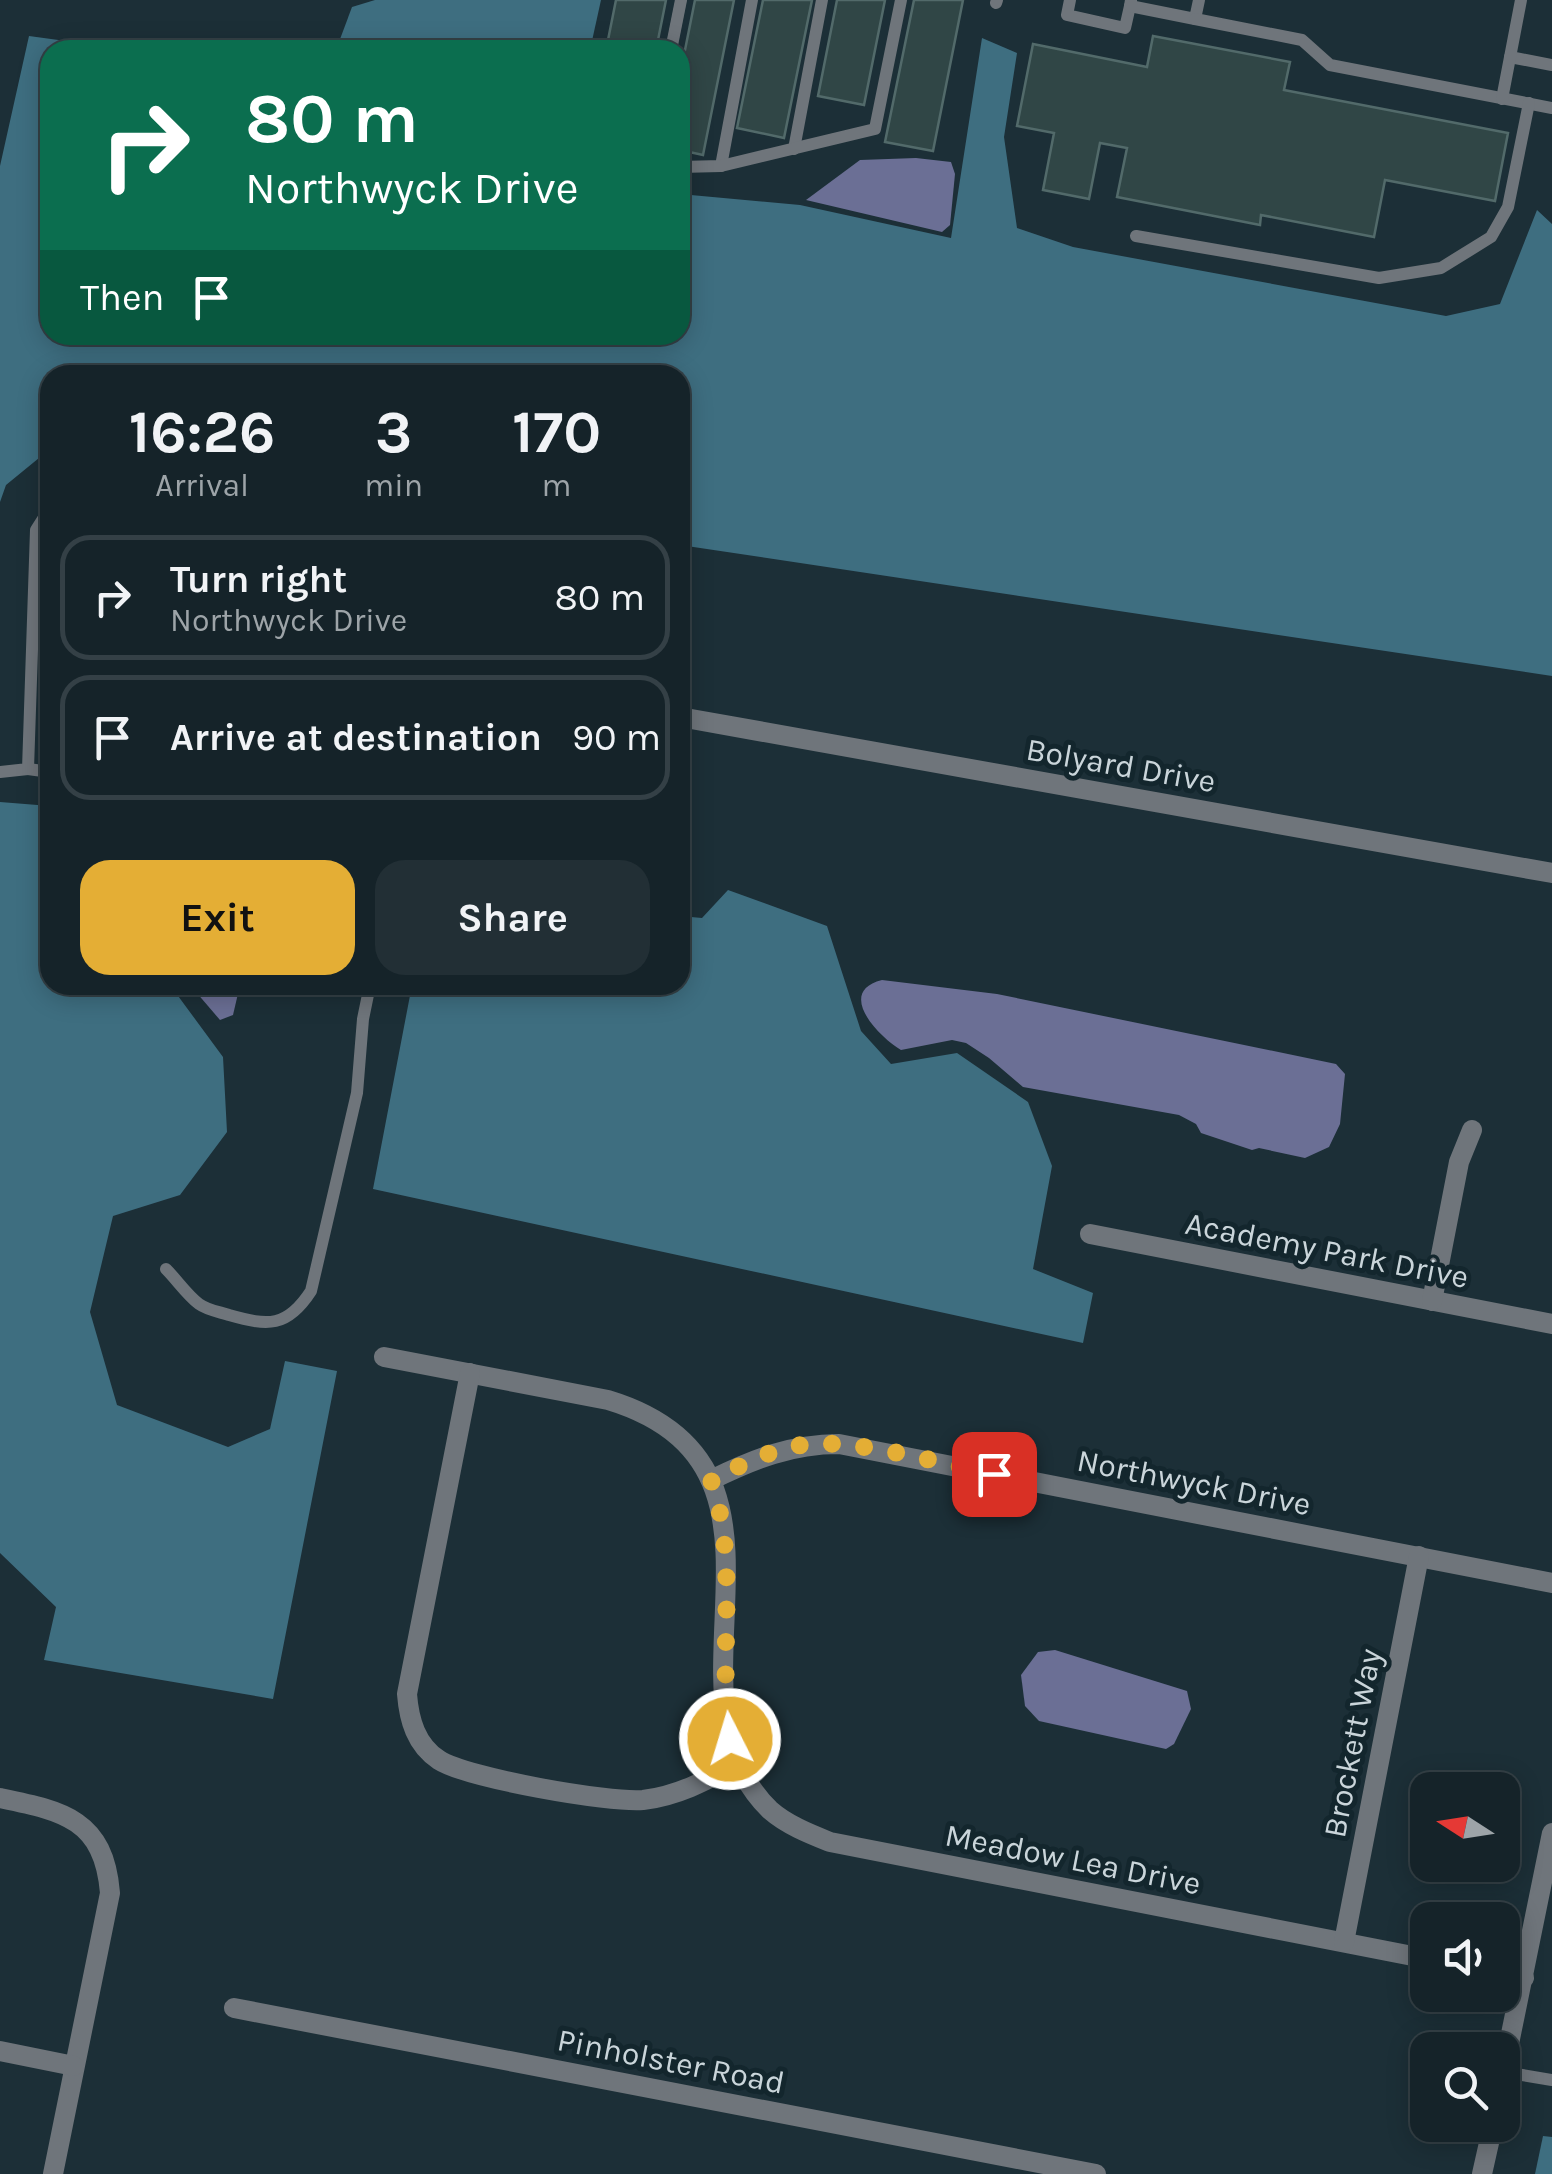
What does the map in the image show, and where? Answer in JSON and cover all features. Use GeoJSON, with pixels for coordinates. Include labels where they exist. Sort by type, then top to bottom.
{"type":"FeatureCollection","features":[{"type":"Feature","properties":{"kind":"street","name":"Bolyard Drive"},"geometry":{"type":"LineString","coordinates":[[690,719],[1552,873]]}},
{"type":"Feature","properties":{"kind":"street"},"geometry":{"type":"LineString","coordinates":[[1432,1301],[1459,1162],[1472,1130]]}},
{"type":"Feature","properties":{"kind":"street","name":"Academy Park Drive"},"geometry":{"type":"LineString","coordinates":[[1090,1234],[1552,1324]]}},
{"type":"Feature","properties":{"kind":"street"},"geometry":{"type":"LineString","coordinates":[[384,1357],[608,1400],[666,1423],[690,1447],[711,1480],[725,1536],[725,1709],[737,1764],[665,1796],[612,1800],[460,1771],[437,1759],[420,1742],[409,1719],[407,1694],[470,1374]]}},
{"type":"Feature","properties":{"kind":"street","name":"Northwyck Drive"},"geometry":{"type":"LineString","coordinates":[[711,1480],[781,1450],[839,1444],[1552,1583]]}},
{"type":"Feature","properties":{"kind":"street","name":"Brockett Way"},"geometry":{"type":"LineString","coordinates":[[1344,1942],[1418,1556]]}},
{"type":"Feature","properties":{"kind":"street","name":"Meadow Lea Drive"},"geometry":{"type":"LineString","coordinates":[[737,1764],[772,1812],[830,1842],[1410,1955]]}},
{"type":"Feature","properties":{"kind":"street"},"geometry":{"type":"LineString","coordinates":[[0,1798],[53,1809],[79,1822],[97,1841],[108,1866],[110,1892],[53,2174]]}},
{"type":"Feature","properties":{"kind":"street"},"geometry":{"type":"LineString","coordinates":[[1520,1950],[1552,1833]]}},
{"type":"Feature","properties":{"kind":"street","name":"Pinholster Road"},"geometry":{"type":"LineString","coordinates":[[234,2008],[1096,2174]]}},
{"type":"Feature","properties":{"kind":"street"},"geometry":{"type":"LineString","coordinates":[[0,2052],[74,2066]]}},
{"type":"Feature","properties":{"kind":"street"},"geometry":{"type":"LineString","coordinates":[[1482,2174],[1489,2142]]}},
{"type":"Feature","properties":{"kind":"lane"},"geometry":{"type":"LineString","coordinates":[[673,40],[681,0]]}},
{"type":"Feature","properties":{"kind":"lane"},"geometry":{"type":"LineString","coordinates":[[721,166],[752,0]]}},
{"type":"Feature","properties":{"kind":"lane"},"geometry":{"type":"LineString","coordinates":[[794,149],[822,0]]}},
{"type":"Feature","properties":{"kind":"lane"},"geometry":{"type":"LineString","coordinates":[[690,167],[721,166],[876,129],[901,0]]}},
{"type":"Feature","properties":{"kind":"lane"},"geometry":{"type":"LineString","coordinates":[[1070,0],[1067,15],[1125,28],[1130,3],[1302,40],[1330,65],[1552,108]]}},
{"type":"Feature","properties":{"kind":"lane"},"geometry":{"type":"LineString","coordinates":[[1195,18],[1199,0]]}},
{"type":"Feature","properties":{"kind":"lane"},"geometry":{"type":"LineString","coordinates":[[1502,99],[1521,0]]}},
{"type":"Feature","properties":{"kind":"lane"},"geometry":{"type":"LineString","coordinates":[[1510,57],[1552,65]]}},
{"type":"Feature","properties":{"kind":"lane"},"geometry":{"type":"LineString","coordinates":[[1136,236],[1380,278],[1440,268],[1491,236],[1508,206],[1529,104]]}},
{"type":"Feature","properties":{"kind":"lane"},"geometry":{"type":"LineString","coordinates":[[28,769],[36,530],[40,524]]}},
{"type":"Feature","properties":{"kind":"lane"},"geometry":{"type":"LineString","coordinates":[[0,772],[40,771]]}},
{"type":"Feature","properties":{"kind":"lane"},"geometry":{"type":"LineString","coordinates":[[166,1269],[202,1307],[263,1325],[282,1320],[300,1308],[311,1291],[357,1093],[368,995]]}},
{"type":"Feature","properties":{"kind":"lane"},"geometry":{"type":"LineString","coordinates":[[1520,2077],[1552,2080]]}},
{"type":"Feature","properties":{"kind":"shaded area"},"geometry":{"type":"Polygon","coordinates":[[[375,0],[601,0],[592,40],[340,40],[352,7],[375,0]]]}},
{"type":"Feature","properties":{"kind":"shaded area"},"geometry":{"type":"Polygon","coordinates":[[[29,36],[58,40],[40,40],[40,345],[690,345],[690,195],[800,205],[951,238],[982,38],[1017,53],[1004,137],[1017,228],[1073,247],[1446,316],[1500,304],[1537,210],[1552,224],[1552,676],[690,547],[690,365],[40,365],[40,457],[6,485],[0,502],[0,166],[29,36]]]}},
{"type":"Feature","properties":{"kind":"shaded area"},"geometry":{"type":"Polygon","coordinates":[[[916,158],[951,162],[955,174],[950,225],[942,232],[806,200],[860,160],[916,158]]]}},
{"type":"Feature","properties":{"kind":"shaded area"},"geometry":{"type":"Polygon","coordinates":[[[0,802],[40,805],[40,995],[177,995],[223,1057],[227,1132],[180,1195],[113,1216],[90,1312],[117,1405],[228,1447],[270,1429],[285,1361],[337,1371],[273,1699],[44,1660],[56,1607],[0,1553],[0,802]]]}},
{"type":"Feature","properties":{"kind":"shaded area"},"geometry":{"type":"Polygon","coordinates":[[[728,890],[827,926],[861,1031],[891,1064],[957,1053],[1028,1102],[1052,1166],[1033,1269],[1093,1293],[1083,1343],[373,1189],[410,995],[690,995],[690,917],[702,918],[728,890]]]}},
{"type":"Feature","properties":{"kind":"shaded area"},"geometry":{"type":"Polygon","coordinates":[[[882,980],[997,994],[1336,1064],[1345,1074],[1340,1124],[1329,1147],[1305,1158],[1259,1148],[1252,1150],[1201,1133],[1196,1124],[1179,1115],[1023,1087],[966,1043],[952,1040],[901,1050],[873,1025],[862,1004],[862,994],[868,986],[882,980]]]}},
{"type":"Feature","properties":{"kind":"shaded area"},"geometry":{"type":"Polygon","coordinates":[[[199,995],[238,995],[233,1015],[220,1020],[199,995]]]}},
{"type":"Feature","properties":{"kind":"shaded area"},"geometry":{"type":"Polygon","coordinates":[[[1055,1650],[1187,1691],[1191,1709],[1174,1744],[1166,1749],[1039,1721],[1025,1706],[1021,1675],[1038,1652],[1055,1650]]]}},
{"type":"Feature","properties":{"kind":"shaded area"},"geometry":{"type":"Polygon","coordinates":[[[1543,2136],[1552,2137],[1552,2174],[1535,2174],[1543,2136]]]}},
{"type":"Feature","properties":{"kind":"building"},"geometry":{"type":"Polygon","coordinates":[[[616,0],[666,0],[658,40],[608,40],[616,0]]]}},
{"type":"Feature","properties":{"kind":"building"},"geometry":{"type":"Polygon","coordinates":[[[695,0],[734,0],[703,155],[690,152],[687,40],[695,0]]]}},
{"type":"Feature","properties":{"kind":"building"},"geometry":{"type":"Polygon","coordinates":[[[763,0],[812,0],[784,138],[737,128],[763,0]]]}},
{"type":"Feature","properties":{"kind":"building"},"geometry":{"type":"Polygon","coordinates":[[[837,0],[885,0],[864,105],[818,96],[837,0]]]}},
{"type":"Feature","properties":{"kind":"building"},"geometry":{"type":"Polygon","coordinates":[[[914,0],[963,0],[933,151],[885,142],[914,0]]]}},
{"type":"Feature","properties":{"kind":"building"},"geometry":{"type":"Polygon","coordinates":[[[1153,36],[1290,62],[1284,90],[1508,133],[1495,201],[1385,180],[1374,237],[1261,215],[1260,225],[1117,197],[1127,148],[1100,143],[1089,199],[1043,190],[1054,133],[1017,126],[1033,44],[1147,67],[1153,36]]]}},
{"type":"Feature","properties":{"kind":"route"},"geometry":{"type":"LineString","coordinates":[[730,1739],[725,1709],[725,1536],[711,1480],[781,1450],[810,1444],[839,1444],[994,1474]]}}]}
